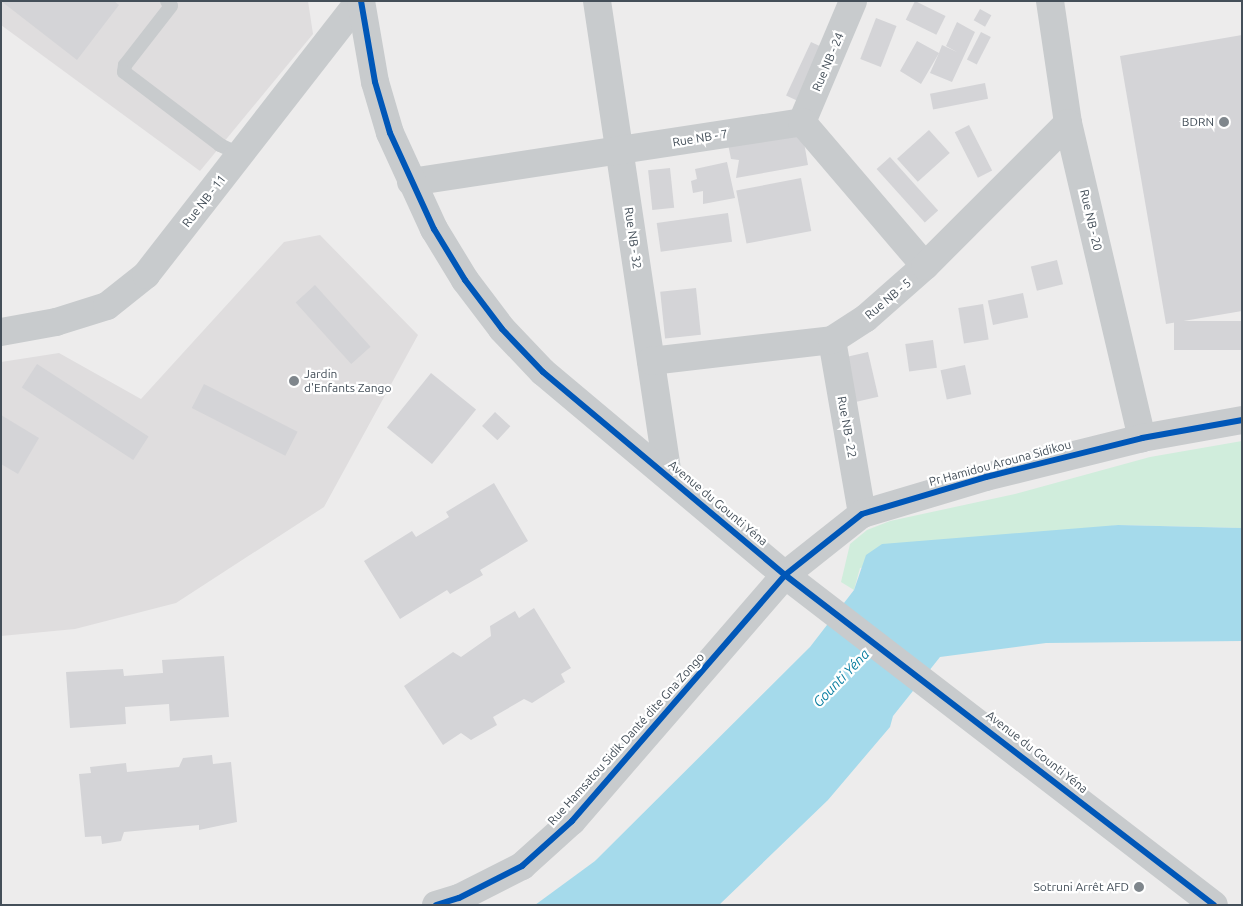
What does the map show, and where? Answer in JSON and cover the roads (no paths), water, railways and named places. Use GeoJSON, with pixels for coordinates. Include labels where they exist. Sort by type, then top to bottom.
{"type":"FeatureCollection","features":[{"type":"Feature","properties":{"kind":"street","name":"Rue NB - 11"},"geometry":{"type":"LineString","coordinates":[[1,332],[56,322],[107,306],[146,275],[360,1]]}},
{"type":"Feature","properties":{"kind":"street","name":"Avenue du Gounti Yéna"},"geometry":{"type":"LineString","coordinates":[[360,1],[376,82],[411,182],[465,280],[502,329],[543,372],[785,575],[940,691],[1214,905]]}},
{"type":"Feature","properties":{"kind":"street","name":"Rue NB - 32"},"geometry":{"type":"LineString","coordinates":[[597,1],[621,150],[668,475]]}},
{"type":"Feature","properties":{"kind":"street","name":"Rue NB - 24"},"geometry":{"type":"LineString","coordinates":[[802,122],[853,1]]}},
{"type":"Feature","properties":{"kind":"street","name":"Rue NB - 20"},"geometry":{"type":"LineString","coordinates":[[1046,3],[1068,123],[1142,438]]}},
{"type":"Feature","properties":{"kind":"street","name":"Rue NB - 7"},"geometry":{"type":"LineString","coordinates":[[411,182],[802,122]]}},
{"type":"Feature","properties":{"kind":"street"},"geometry":{"type":"LineString","coordinates":[[802,122],[925,266]]}},
{"type":"Feature","properties":{"kind":"street","name":"Rue NB - 5"},"geometry":{"type":"LineString","coordinates":[[650,361],[832,340],[866,318],[925,266],[1068,123]]}},
{"type":"Feature","properties":{"kind":"street","name":"Rue NB - 22"},"geometry":{"type":"LineString","coordinates":[[832,340],[862,514]]}},
{"type":"Feature","properties":{"kind":"street","name":"Pr Hamidou Arouna Sidikou"},"geometry":{"type":"LineString","coordinates":[[785,575],[862,514],[986,477],[1142,438],[1242,420]]}},
{"type":"Feature","properties":{"kind":"street","name":"Rue Hamsatou Sidik Danté dite Gna Zongo"},"geometry":{"type":"LineString","coordinates":[[436,905],[459,898],[522,866],[572,820],[785,575]]}},
{"type":"Feature","properties":{"kind":"lane"},"geometry":{"type":"LineString","coordinates":[[167,1],[171,6],[125,65],[124,72],[220,145],[241,155]]}},
{"type":"Feature","properties":{"kind":"water","name":"Gounti Yéna"},"geometry":{"type":"Polygon","coordinates":[[[1118,525],[1242,528],[1242,641],[1046,643],[940,657],[893,716],[890,727],[828,800],[719,905],[535,905],[595,861],[810,647],[854,590],[866,555],[882,544],[1118,525]]]}},
{"type":"Feature","properties":{"kind":"place","name":"BDRN"},"geometry":{"type":"Point","coordinates":[1224,122]}},
{"type":"Feature","properties":{"kind":"place","name":"Jardin d'Enfants Zango"},"geometry":{"type":"Point","coordinates":[294,381]}},
{"type":"Feature","properties":{"kind":"place","name":"Sotruni Arrêt AFD"},"geometry":{"type":"Point","coordinates":[1139,887]}}]}
